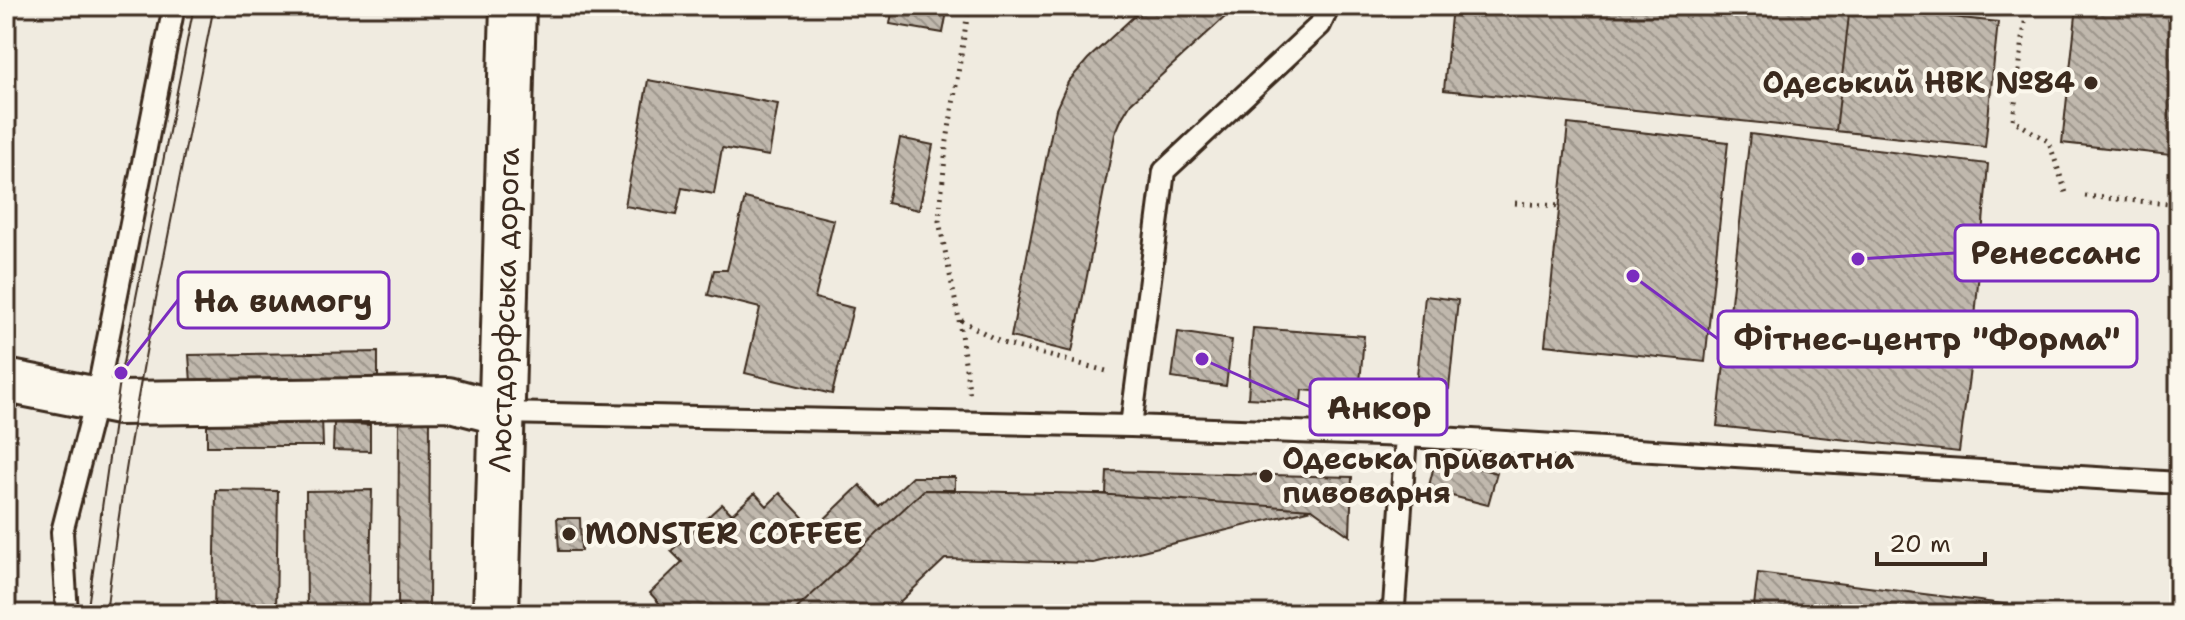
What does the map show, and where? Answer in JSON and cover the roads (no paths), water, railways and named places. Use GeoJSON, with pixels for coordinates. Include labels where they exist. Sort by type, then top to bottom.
{"type":"FeatureCollection","features":[{"type":"Feature","properties":{"kind":"main road","name":"Люстдорфська дорога"},"geometry":{"type":"LineString","coordinates":[[496,614],[513,6]]}},
{"type":"Feature","properties":{"kind":"street"},"geometry":{"type":"LineString","coordinates":[[6,381],[96,400],[136,403],[448,399],[501,413]]}},
{"type":"Feature","properties":{"kind":"lane"},"geometry":{"type":"LineString","coordinates":[[67,614],[62,532],[96,400],[174,6]]}},
{"type":"Feature","properties":{"kind":"lane"},"geometry":{"type":"LineString","coordinates":[[1131,426],[1164,171],[1320,25],[1329,6]]}},
{"type":"Feature","properties":{"kind":"lane"},"geometry":{"type":"LineString","coordinates":[[501,413],[1131,426],[1406,436],[2179,483]]}},
{"type":"Feature","properties":{"kind":"lane"},"geometry":{"type":"LineString","coordinates":[[1386,614],[1394,606],[1406,436]]}},
{"type":"Feature","properties":{"kind":"tram line"},"geometry":{"type":"LineString","coordinates":[[87,614],[121,373],[194,6]]}},
{"type":"Feature","properties":{"kind":"tram line"},"geometry":{"type":"LineString","coordinates":[[106,614],[140,385],[214,6]]}},
{"type":"Feature","properties":{"kind":"place","name":"Одеський НВК №84"},"geometry":{"type":"Point","coordinates":[2091,83]}},
{"type":"Feature","properties":{"kind":"place","name":"Ренессанс"},"geometry":{"type":"Point","coordinates":[1858,259]}},
{"type":"Feature","properties":{"kind":"place","name":"Фітнес-центр \"Форма\""},"geometry":{"type":"Point","coordinates":[1633,276]}},
{"type":"Feature","properties":{"kind":"place","name":"Анкор"},"geometry":{"type":"Point","coordinates":[1202,359]}},
{"type":"Feature","properties":{"kind":"place","name":"На вимогу"},"geometry":{"type":"Point","coordinates":[121,373]}},
{"type":"Feature","properties":{"kind":"place","name":"Одеська приватна пивоварня"},"geometry":{"type":"Point","coordinates":[1266,476]}},
{"type":"Feature","properties":{"kind":"place","name":"MONSTER COFFEE"},"geometry":{"type":"Point","coordinates":[569,534]}}]}
